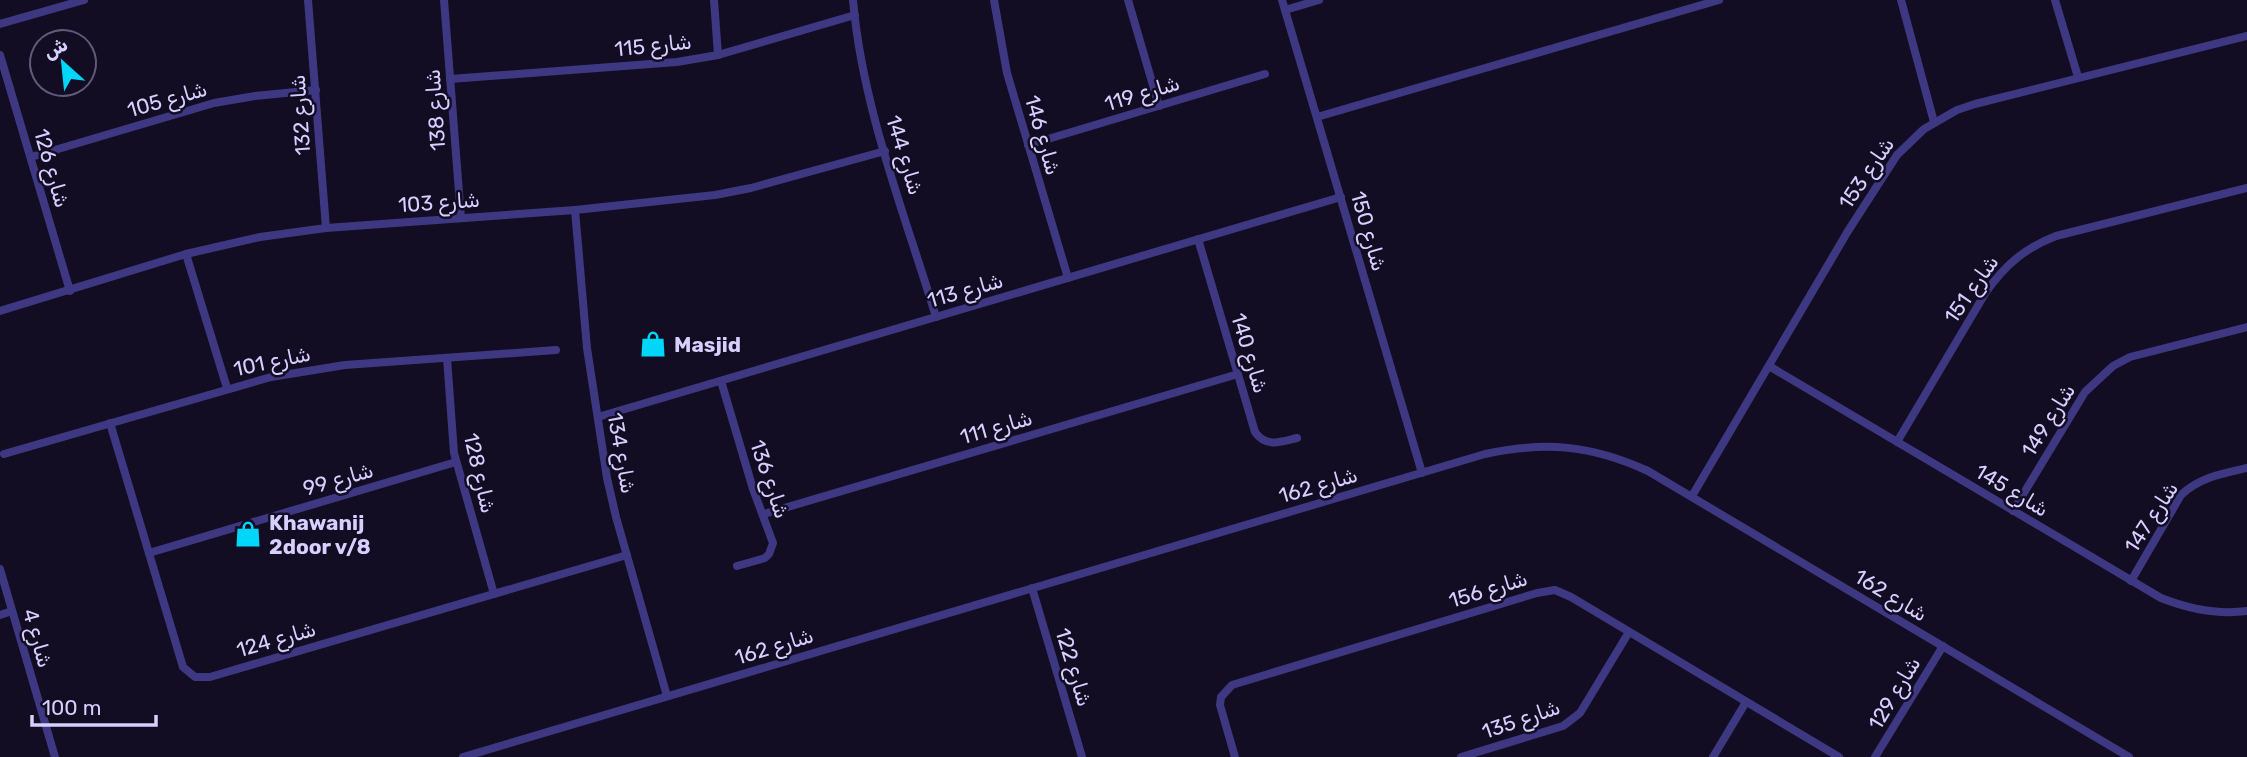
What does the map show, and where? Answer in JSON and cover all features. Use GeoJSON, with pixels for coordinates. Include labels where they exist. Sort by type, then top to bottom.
{"type":"FeatureCollection","features":[{"type":"Feature","properties":{"kind":"street"},"geometry":{"type":"LineString","coordinates":[[0,24],[84,0]]}},
{"type":"Feature","properties":{"kind":"street","name":"شارع 132"},"geometry":{"type":"LineString","coordinates":[[308,0],[326,228]]}},
{"type":"Feature","properties":{"kind":"street","name":"شارع 138"},"geometry":{"type":"LineString","coordinates":[[444,0],[461,218]]}},
{"type":"Feature","properties":{"kind":"street"},"geometry":{"type":"LineString","coordinates":[[714,0],[718,55]]}},
{"type":"Feature","properties":{"kind":"street","name":"شارع 144"},"geometry":{"type":"LineString","coordinates":[[853,0],[866,84],[936,317]]}},
{"type":"Feature","properties":{"kind":"street","name":"شارع 146"},"geometry":{"type":"LineString","coordinates":[[994,0],[1004,60],[1068,278]]}},
{"type":"Feature","properties":{"kind":"street"},"geometry":{"type":"LineString","coordinates":[[1128,0],[1159,106]]}},
{"type":"Feature","properties":{"kind":"street","name":"شارع 150"},"geometry":{"type":"LineString","coordinates":[[1282,0],[1422,473]]}},
{"type":"Feature","properties":{"kind":"street"},"geometry":{"type":"LineString","coordinates":[[1285,10],[1319,0]]}},
{"type":"Feature","properties":{"kind":"street"},"geometry":{"type":"LineString","coordinates":[[1317,117],[1719,0]]}},
{"type":"Feature","properties":{"kind":"street"},"geometry":{"type":"LineString","coordinates":[[1901,0],[1934,122]]}},
{"type":"Feature","properties":{"kind":"street"},"geometry":{"type":"LineString","coordinates":[[2054,0],[2078,77]]}},
{"type":"Feature","properties":{"kind":"street","name":"شارع 115"},"geometry":{"type":"LineString","coordinates":[[450,79],[677,62],[718,55],[855,15]]}},
{"type":"Feature","properties":{"kind":"street","name":"شارع 153"},"geometry":{"type":"LineString","coordinates":[[1692,496],[1848,231],[1897,155],[1910,141],[1934,122],[1975,104],[2247,36]]}},
{"type":"Feature","properties":{"kind":"street","name":"شارع 126"},"geometry":{"type":"LineString","coordinates":[[0,55],[70,290]]}},
{"type":"Feature","properties":{"kind":"street","name":"شارع 119"},"geometry":{"type":"LineString","coordinates":[[1028,145],[1265,74]]}},
{"type":"Feature","properties":{"kind":"street","name":"شارع 105"},"geometry":{"type":"LineString","coordinates":[[31,157],[214,103],[316,90]]}},
{"type":"Feature","properties":{"kind":"street","name":"شارع 103"},"geometry":{"type":"LineString","coordinates":[[0,311],[186,254],[260,237],[326,228],[575,209],[731,192],[885,151]]}},
{"type":"Feature","properties":{"kind":"street","name":"شارع 151"},"geometry":{"type":"LineString","coordinates":[[1897,442],[1986,292],[1999,273],[2016,257],[2035,244],[2056,236],[2247,188]]}},
{"type":"Feature","properties":{"kind":"street","name":"شارع 113"},"geometry":{"type":"LineString","coordinates":[[598,417],[1341,197]]}},
{"type":"Feature","properties":{"kind":"street","name":"شارع 134"},"geometry":{"type":"LineString","coordinates":[[575,209],[579,279],[607,478],[667,696]]}},
{"type":"Feature","properties":{"kind":"street","name":"شارع 140"},"geometry":{"type":"LineString","coordinates":[[1198,240],[1255,432],[1259,438],[1272,443],[1297,438]]}},
{"type":"Feature","properties":{"kind":"street"},"geometry":{"type":"LineString","coordinates":[[186,254],[227,388]]}},
{"type":"Feature","properties":{"kind":"street","name":"شارع 149"},"geometry":{"type":"LineString","coordinates":[[2013,511],[2085,392],[2113,366],[2143,352],[2247,327]]}},
{"type":"Feature","properties":{"kind":"street","name":"شارع 101"},"geometry":{"type":"LineString","coordinates":[[4,454],[271,377],[320,368],[556,350]]}},
{"type":"Feature","properties":{"kind":"street","name":"شارع 128"},"geometry":{"type":"LineString","coordinates":[[447,358],[450,421],[456,462],[494,594]]}},
{"type":"Feature","properties":{"kind":"street","name":"شارع 145"},"geometry":{"type":"LineString","coordinates":[[1769,366],[2161,598],[2181,606],[2223,613],[2247,611]]}},
{"type":"Feature","properties":{"kind":"street","name":"شارع 111"},"geometry":{"type":"LineString","coordinates":[[764,514],[1238,374]]}},
{"type":"Feature","properties":{"kind":"street","name":"شارع 136"},"geometry":{"type":"LineString","coordinates":[[721,381],[753,489],[773,543],[765,558],[737,566]]}},
{"type":"Feature","properties":{"kind":"street","name":"شارع 124"},"geometry":{"type":"LineString","coordinates":[[110,423],[183,667],[188,673],[202,678],[627,555]]}},
{"type":"Feature","properties":{"kind":"street","name":"شارع 162"},"geometry":{"type":"LineString","coordinates":[[463,757],[496,752],[667,696],[1422,473],[1512,448],[1540,446],[1568,447],[1622,459],[1692,496],[2129,757]]}},
{"type":"Feature","properties":{"kind":"street","name":"شارع 99"},"geometry":{"type":"LineString","coordinates":[[149,553],[456,462]]}},
{"type":"Feature","properties":{"kind":"street","name":"شارع 147"},"geometry":{"type":"LineString","coordinates":[[2131,581],[2180,495],[2204,478],[2247,468]]}},
{"type":"Feature","properties":{"kind":"street","name":"شارع 4"},"geometry":{"type":"LineString","coordinates":[[0,569],[55,757]]}},
{"type":"Feature","properties":{"kind":"street","name":"شارع 122"},"geometry":{"type":"LineString","coordinates":[[1032,587],[1082,757]]}},
{"type":"Feature","properties":{"kind":"street","name":"شارع 156"},"geometry":{"type":"LineString","coordinates":[[1235,757],[1220,705],[1225,690],[1240,682],[1546,590],[1563,592],[1839,757]]}},
{"type":"Feature","properties":{"kind":"street"},"geometry":{"type":"LineString","coordinates":[[0,615],[12,611]]}},
{"type":"Feature","properties":{"kind":"street","name":"شارع 135"},"geometry":{"type":"LineString","coordinates":[[1461,757],[1553,730],[1573,720],[1580,713],[1629,632]]}},
{"type":"Feature","properties":{"kind":"street","name":"شارع 129"},"geometry":{"type":"LineString","coordinates":[[1875,757],[1943,646]]}},
{"type":"Feature","properties":{"kind":"street"},"geometry":{"type":"LineString","coordinates":[[1713,757],[1746,702]]}},
{"type":"Feature","properties":{"kind":"place","name":"Masjid"},"geometry":{"type":"Point","coordinates":[653,344]}},
{"type":"Feature","properties":{"kind":"place","name":"Khawanij 2door v/8"},"geometry":{"type":"Point","coordinates":[248,534]}}]}
